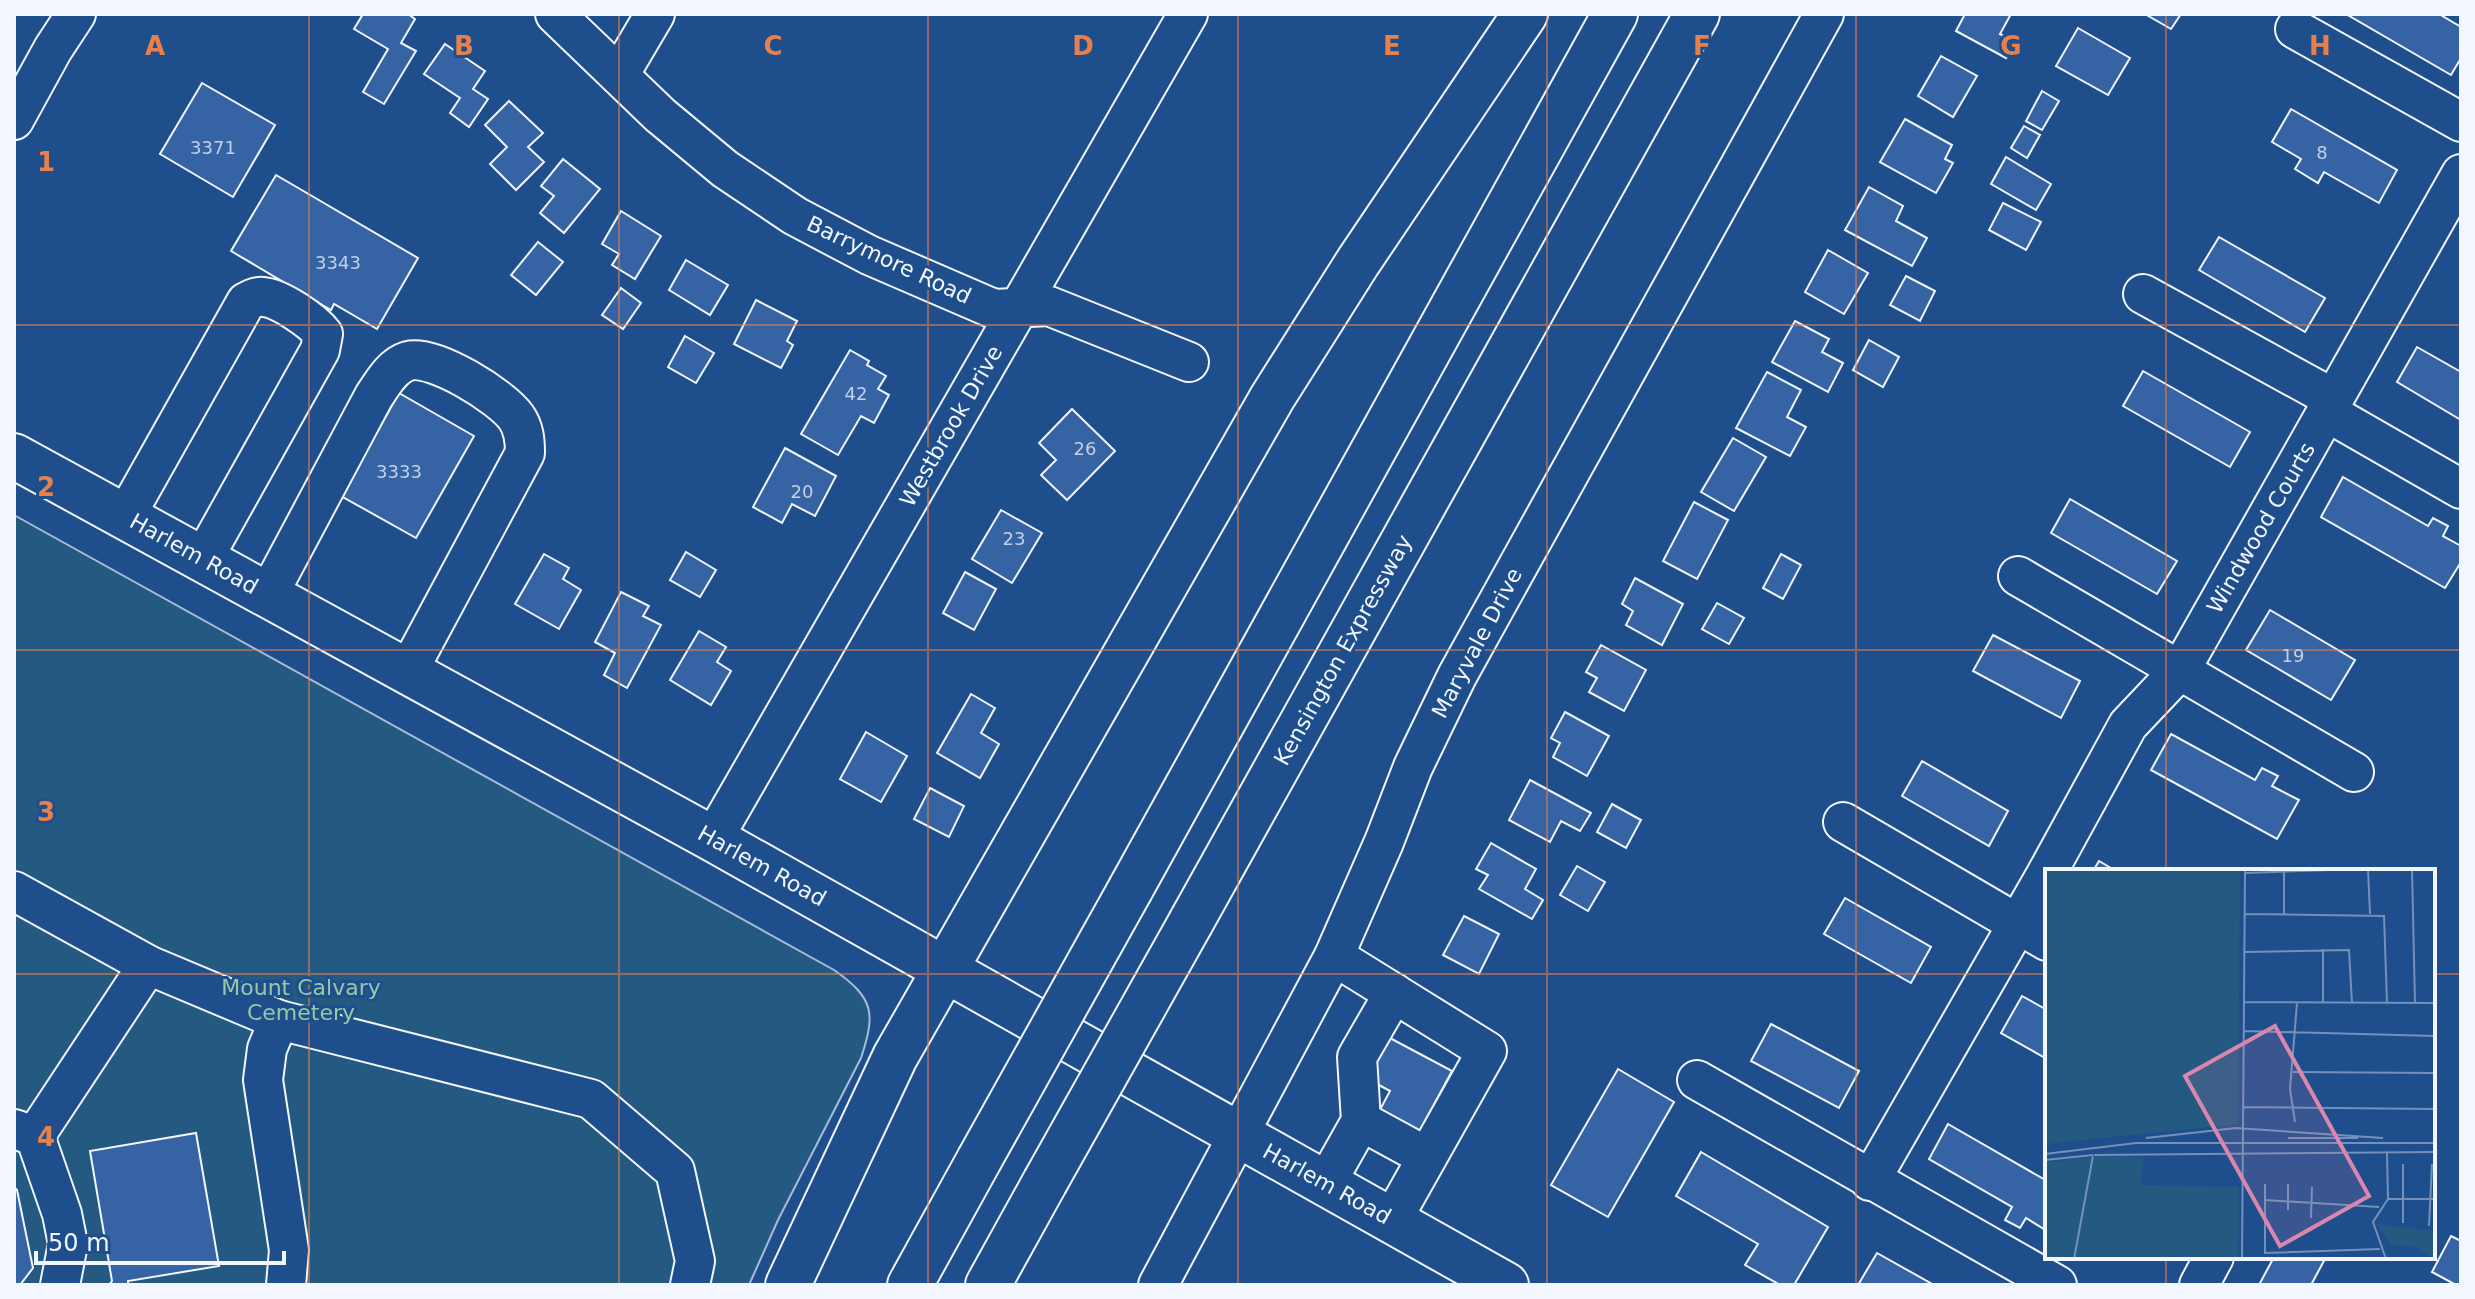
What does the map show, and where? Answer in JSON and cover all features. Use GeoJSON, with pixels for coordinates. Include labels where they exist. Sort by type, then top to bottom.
{"type":"FeatureCollection","features":[{"type":"Feature","properties":{"kind":"main road"},"geometry":{"type":"LineString","coordinates":[[788,1285],[895,1057],[1272,398],[1358,262],[1525,14]]}},
{"type":"Feature","properties":{"kind":"main road"},"geometry":{"type":"LineString","coordinates":[[910,1285],[1615,14]]}},
{"type":"Feature","properties":{"kind":"main road","name":"Kensington Expressway"},"geometry":{"type":"LineString","coordinates":[[988,1285],[1697,14]]}},
{"type":"Feature","properties":{"kind":"main road","name":"Harlem Road"},"geometry":{"type":"LineString","coordinates":[[14,456],[713,839],[1506,1285]]}},
{"type":"Feature","properties":{"kind":"street"},"geometry":{"type":"LineString","coordinates":[[14,120],[76,14]]}},
{"type":"Feature","properties":{"kind":"street","name":"Barrymore Road"},"geometry":{"type":"LineString","coordinates":[[555,14],[660,115],[725,169],[795,216],[869,255],[994,309],[1049,306],[1189,362]]}},
{"type":"Feature","properties":{"kind":"street"},"geometry":{"type":"LineString","coordinates":[[619,75],[655,14]]}},
{"type":"Feature","properties":{"kind":"street","name":"Westbrook Drive"},"geometry":{"type":"LineString","coordinates":[[713,839],[1188,14]]}},
{"type":"Feature","properties":{"kind":"street","name":"Maryvale Drive"},"geometry":{"type":"LineString","coordinates":[[1158,1285],[1334,956],[1413,767],[1457,676],[1824,14]]}},
{"type":"Feature","properties":{"kind":"street"},"geometry":{"type":"LineString","coordinates":[[2295,29],[2461,122]]}},
{"type":"Feature","properties":{"kind":"street","name":"Windwood Courts"},"geometry":{"type":"LineString","coordinates":[[2049,869],[2128,725],[2181,669],[2461,174]]}},
{"type":"Feature","properties":{"kind":"street"},"geometry":{"type":"LineString","coordinates":[[2143,294],[2331,406],[2461,489]]}},
{"type":"Feature","properties":{"kind":"street"},"geometry":{"type":"LineString","coordinates":[[125,517],[246,302],[259,296],[268,297],[314,323],[323,334],[320,350],[203,559]]}},
{"type":"Feature","properties":{"kind":"street"},"geometry":{"type":"LineString","coordinates":[[268,595],[374,396],[392,370],[409,361],[428,361],[451,369],[515,415],[525,436],[525,453],[408,671]]}},
{"type":"Feature","properties":{"kind":"street"},"geometry":{"type":"LineString","coordinates":[[2018,576],[2354,772]]}},
{"type":"Feature","properties":{"kind":"street"},"geometry":{"type":"LineString","coordinates":[[1843,822],[2033,933]]}},
{"type":"Feature","properties":{"kind":"street","name":"Windwood Courts"},"geometry":{"type":"LineString","coordinates":[[1870,1181],[2033,933],[2045,881]]}},
{"type":"Feature","properties":{"kind":"street"},"geometry":{"type":"LineString","coordinates":[[14,891],[148,965],[279,1020],[591,1099],[675,1171],[695,1261],[690,1285]]}},
{"type":"Feature","properties":{"kind":"street"},"geometry":{"type":"LineString","coordinates":[[1334,956],[1487,1051],[1392,1220]]}},
{"type":"Feature","properties":{"kind":"street"},"geometry":{"type":"LineString","coordinates":[[60,1285],[68,1244],[62,1214],[25,1132],[148,965]]}},
{"type":"Feature","properties":{"kind":"street"},"geometry":{"type":"LineString","coordinates":[[1326,1183],[1361,1121],[1357,1057],[1394,993]]}},
{"type":"Feature","properties":{"kind":"street"},"geometry":{"type":"LineString","coordinates":[[279,1020],[267,1049],[263,1080],[289,1250],[286,1285]]}},
{"type":"Feature","properties":{"kind":"street"},"geometry":{"type":"LineString","coordinates":[[1697,1080],[2057,1285]]}},
{"type":"Feature","properties":{"kind":"street"},"geometry":{"type":"LineString","coordinates":[[1361,1121],[1427,1157]]}},
{"type":"Feature","properties":{"kind":"street"},"geometry":{"type":"LineString","coordinates":[[2199,1285],[2213,1259]]}},
{"type":"Feature","properties":{"kind":"green space","name":"Mount Calvary Cemetery"},"geometry":{"type":"Polygon","coordinates":[[[14,515],[834,970],[857,989],[864,998],[870,1018],[861,1058],[778,1220],[749,1285],[14,1285],[14,515]]]}},
{"type":"Feature","properties":{"kind":"building"},"geometry":{"type":"Polygon","coordinates":[[[363,14],[408,14],[415,19],[401,43],[416,51],[384,104],[363,92],[388,49],[354,29],[363,14]]]}},
{"type":"Feature","properties":{"kind":"building"},"geometry":{"type":"Polygon","coordinates":[[[1965,14],[2011,14],[2000,34],[2014,41],[2006,58],[1956,31],[1965,14]]]}},
{"type":"Feature","properties":{"kind":"building"},"geometry":{"type":"Polygon","coordinates":[[[2145,14],[2181,14],[2171,29],[2145,14]]]}},
{"type":"Feature","properties":{"kind":"building"},"geometry":{"type":"Polygon","coordinates":[[[2346,14],[2439,14],[2461,27],[2461,58],[2451,75],[2346,14]]]}},
{"type":"Feature","properties":{"kind":"building"},"geometry":{"type":"Polygon","coordinates":[[[2078,28],[2130,58],[2108,95],[2056,66],[2078,28]]]}},
{"type":"Feature","properties":{"kind":"building"},"geometry":{"type":"Polygon","coordinates":[[[445,44],[485,71],[473,89],[488,99],[469,127],[450,113],[460,98],[424,74],[445,44]]]}},
{"type":"Feature","properties":{"kind":"building"},"geometry":{"type":"Polygon","coordinates":[[[1941,56],[1977,76],[1953,117],[1918,96],[1941,56]]]}},
{"type":"Feature","properties":{"kind":"building"},"geometry":{"type":"Polygon","coordinates":[[[202,83],[275,125],[233,197],[160,154],[202,83]]]}},
{"type":"Feature","properties":{"kind":"building"},"geometry":{"type":"Polygon","coordinates":[[[2042,91],[2059,101],[2042,130],[2026,121],[2042,91]]]}},
{"type":"Feature","properties":{"kind":"building"},"geometry":{"type":"Polygon","coordinates":[[[509,101],[543,133],[528,147],[544,162],[516,190],[490,164],[507,147],[485,125],[509,101]]]}},
{"type":"Feature","properties":{"kind":"building"},"geometry":{"type":"Polygon","coordinates":[[[2291,109],[2397,170],[2379,203],[2324,172],[2318,183],[2295,169],[2301,159],[2272,142],[2291,109]]]}},
{"type":"Feature","properties":{"kind":"building"},"geometry":{"type":"Polygon","coordinates":[[[1905,119],[1952,145],[1945,159],[1953,163],[1936,193],[1880,162],[1905,119]]]}},
{"type":"Feature","properties":{"kind":"building"},"geometry":{"type":"Polygon","coordinates":[[[2024,126],[2040,135],[2027,158],[2011,148],[2024,126]]]}},
{"type":"Feature","properties":{"kind":"building"},"geometry":{"type":"Polygon","coordinates":[[[2006,157],[2051,184],[2036,210],[1991,184],[2006,157]]]}},
{"type":"Feature","properties":{"kind":"building"},"geometry":{"type":"Polygon","coordinates":[[[563,159],[600,189],[564,233],[540,213],[554,196],[541,186],[563,159]]]}},
{"type":"Feature","properties":{"kind":"building"},"geometry":{"type":"Polygon","coordinates":[[[276,175],[418,258],[377,329],[334,304],[331,310],[231,251],[276,175]]]}},
{"type":"Feature","properties":{"kind":"building"},"geometry":{"type":"Polygon","coordinates":[[[1869,187],[1903,206],[1896,221],[1927,238],[1912,266],[1845,230],[1869,187]]]}},
{"type":"Feature","properties":{"kind":"building"},"geometry":{"type":"Polygon","coordinates":[[[2003,203],[2041,222],[2026,250],[1989,230],[2003,203]]]}},
{"type":"Feature","properties":{"kind":"building"},"geometry":{"type":"Polygon","coordinates":[[[621,211],[661,236],[635,279],[612,265],[619,254],[602,244],[621,211]]]}},
{"type":"Feature","properties":{"kind":"building"},"geometry":{"type":"Polygon","coordinates":[[[2219,237],[2325,298],[2305,332],[2199,270],[2219,237]]]}},
{"type":"Feature","properties":{"kind":"building"},"geometry":{"type":"Polygon","coordinates":[[[538,242],[563,262],[536,295],[511,275],[538,242]]]}},
{"type":"Feature","properties":{"kind":"building"},"geometry":{"type":"Polygon","coordinates":[[[1828,250],[1868,273],[1844,314],[1805,292],[1828,250]]]}},
{"type":"Feature","properties":{"kind":"building"},"geometry":{"type":"Polygon","coordinates":[[[686,260],[728,285],[710,315],[669,290],[686,260]]]}},
{"type":"Feature","properties":{"kind":"building"},"geometry":{"type":"Polygon","coordinates":[[[1906,276],[1935,291],[1920,321],[1890,305],[1906,276]]]}},
{"type":"Feature","properties":{"kind":"building"},"geometry":{"type":"Polygon","coordinates":[[[621,288],[641,303],[623,329],[602,315],[621,288]]]}},
{"type":"Feature","properties":{"kind":"building"},"geometry":{"type":"Polygon","coordinates":[[[756,300],[797,321],[787,341],[793,345],[781,368],[734,344],[756,300]]]}},
{"type":"Feature","properties":{"kind":"building"},"geometry":{"type":"Polygon","coordinates":[[[1795,321],[1829,339],[1822,352],[1843,363],[1828,392],[1772,362],[1795,321]]]}},
{"type":"Feature","properties":{"kind":"building"},"geometry":{"type":"Polygon","coordinates":[[[685,336],[714,353],[696,383],[668,367],[685,336]]]}},
{"type":"Feature","properties":{"kind":"building"},"geometry":{"type":"Polygon","coordinates":[[[1869,340],[1899,357],[1883,387],[1853,370],[1869,340]]]}},
{"type":"Feature","properties":{"kind":"building"},"geometry":{"type":"Polygon","coordinates":[[[2417,347],[2461,372],[2461,420],[2397,382],[2417,347]]]}},
{"type":"Feature","properties":{"kind":"building"},"geometry":{"type":"Polygon","coordinates":[[[850,350],[886,376],[878,389],[889,395],[874,423],[861,416],[838,455],[801,434],[850,350]]]}},
{"type":"Feature","properties":{"kind":"building"},"geometry":{"type":"Polygon","coordinates":[[[2143,371],[2250,432],[2230,467],[2123,406],[2143,371]]]}},
{"type":"Feature","properties":{"kind":"building"},"geometry":{"type":"Polygon","coordinates":[[[1767,372],[1801,390],[1787,417],[1806,427],[1790,456],[1736,428],[1767,372]]]}},
{"type":"Feature","properties":{"kind":"building"},"geometry":{"type":"Polygon","coordinates":[[[399,393],[474,436],[416,538],[341,496],[399,393]]]}},
{"type":"Feature","properties":{"kind":"building"},"geometry":{"type":"Polygon","coordinates":[[[1072,409],[1115,451],[1067,500],[1041,475],[1056,460],[1039,443],[1072,409]]]}},
{"type":"Feature","properties":{"kind":"building"},"geometry":{"type":"Polygon","coordinates":[[[1733,438],[1766,457],[1734,511],[1701,492],[1733,438]]]}},
{"type":"Feature","properties":{"kind":"building"},"geometry":{"type":"Polygon","coordinates":[[[785,448],[836,476],[815,516],[792,504],[782,523],[753,507],[785,448]]]}},
{"type":"Feature","properties":{"kind":"building"},"geometry":{"type":"Polygon","coordinates":[[[2343,477],[2428,526],[2433,518],[2448,526],[2443,536],[2461,546],[2461,562],[2445,588],[2321,517],[2343,477]]]}},
{"type":"Feature","properties":{"kind":"building"},"geometry":{"type":"Polygon","coordinates":[[[2070,499],[2177,561],[2157,594],[2051,533],[2070,499]]]}},
{"type":"Feature","properties":{"kind":"building"},"geometry":{"type":"Polygon","coordinates":[[[1694,502],[1728,520],[1697,579],[1663,561],[1694,502]]]}},
{"type":"Feature","properties":{"kind":"building"},"geometry":{"type":"Polygon","coordinates":[[[1001,510],[1042,533],[1012,583],[972,559],[1001,510]]]}},
{"type":"Feature","properties":{"kind":"building"},"geometry":{"type":"Polygon","coordinates":[[[686,552],[716,570],[700,597],[670,580],[686,552]]]}},
{"type":"Feature","properties":{"kind":"building"},"geometry":{"type":"Polygon","coordinates":[[[544,554],[569,568],[563,579],[581,590],[559,629],[515,604],[544,554]]]}},
{"type":"Feature","properties":{"kind":"building"},"geometry":{"type":"Polygon","coordinates":[[[1781,554],[1801,565],[1783,599],[1763,588],[1781,554]]]}},
{"type":"Feature","properties":{"kind":"building"},"geometry":{"type":"Polygon","coordinates":[[[965,572],[996,589],[974,630],[943,613],[965,572]]]}},
{"type":"Feature","properties":{"kind":"building"},"geometry":{"type":"Polygon","coordinates":[[[1635,578],[1683,604],[1662,645],[1626,625],[1633,611],[1622,604],[1635,578]]]}},
{"type":"Feature","properties":{"kind":"building"},"geometry":{"type":"Polygon","coordinates":[[[621,592],[649,606],[643,616],[661,625],[627,688],[604,675],[615,653],[595,642],[621,592]]]}},
{"type":"Feature","properties":{"kind":"building"},"geometry":{"type":"Polygon","coordinates":[[[1717,603],[1744,618],[1729,644],[1702,629],[1717,603]]]}},
{"type":"Feature","properties":{"kind":"building"},"geometry":{"type":"Polygon","coordinates":[[[2270,610],[2355,660],[2331,700],[2246,650],[2270,610]]]}},
{"type":"Feature","properties":{"kind":"building"},"geometry":{"type":"Polygon","coordinates":[[[699,631],[726,647],[717,662],[731,671],[711,705],[670,680],[699,631]]]}},
{"type":"Feature","properties":{"kind":"building"},"geometry":{"type":"Polygon","coordinates":[[[1993,635],[2080,681],[2061,718],[1973,671],[1993,635]]]}},
{"type":"Feature","properties":{"kind":"building"},"geometry":{"type":"Polygon","coordinates":[[[1601,645],[1646,670],[1624,711],[1589,692],[1597,678],[1586,672],[1601,645]]]}},
{"type":"Feature","properties":{"kind":"building"},"geometry":{"type":"Polygon","coordinates":[[[971,694],[995,708],[981,733],[999,744],[980,778],[937,753],[971,694]]]}},
{"type":"Feature","properties":{"kind":"building"},"geometry":{"type":"Polygon","coordinates":[[[1565,712],[1609,736],[1587,776],[1553,757],[1560,743],[1551,738],[1565,712]]]}},
{"type":"Feature","properties":{"kind":"building"},"geometry":{"type":"Polygon","coordinates":[[[866,732],[907,756],[881,802],[840,779],[866,732]]]}},
{"type":"Feature","properties":{"kind":"building"},"geometry":{"type":"Polygon","coordinates":[[[2171,734],[2255,780],[2262,768],[2278,776],[2272,786],[2299,800],[2277,839],[2151,770],[2171,734]]]}},
{"type":"Feature","properties":{"kind":"building"},"geometry":{"type":"Polygon","coordinates":[[[1922,761],[2008,811],[1989,846],[1902,796],[1922,761]]]}},
{"type":"Feature","properties":{"kind":"building"},"geometry":{"type":"Polygon","coordinates":[[[1530,780],[1591,813],[1580,831],[1561,821],[1550,842],[1509,820],[1530,780]]]}},
{"type":"Feature","properties":{"kind":"building"},"geometry":{"type":"Polygon","coordinates":[[[930,788],[964,806],[949,837],[914,819],[930,788]]]}},
{"type":"Feature","properties":{"kind":"building"},"geometry":{"type":"Polygon","coordinates":[[[1612,804],[1641,820],[1626,848],[1597,832],[1612,804]]]}},
{"type":"Feature","properties":{"kind":"building"},"geometry":{"type":"Polygon","coordinates":[[[1491,843],[1536,869],[1525,889],[1543,900],[1532,919],[1479,889],[1488,875],[1476,869],[1491,843]]]}},
{"type":"Feature","properties":{"kind":"building"},"geometry":{"type":"Polygon","coordinates":[[[2099,861],[2113,869],[2094,869],[2099,861]]]}},
{"type":"Feature","properties":{"kind":"building"},"geometry":{"type":"Polygon","coordinates":[[[1577,866],[1605,882],[1588,911],[1560,895],[1577,866]]]}},
{"type":"Feature","properties":{"kind":"building"},"geometry":{"type":"Polygon","coordinates":[[[1845,898],[1931,947],[1911,983],[1824,934],[1845,898]]]}},
{"type":"Feature","properties":{"kind":"building"},"geometry":{"type":"Polygon","coordinates":[[[1464,916],[1499,934],[1479,974],[1443,955],[1464,916]]]}},
{"type":"Feature","properties":{"kind":"building"},"geometry":{"type":"Polygon","coordinates":[[[2022,996],[2045,1009],[2045,1058],[2001,1033],[2022,996]]]}},
{"type":"Feature","properties":{"kind":"building"},"geometry":{"type":"Polygon","coordinates":[[[1771,1024],[1859,1071],[1839,1108],[1751,1061],[1771,1024]]]}},
{"type":"Feature","properties":{"kind":"building"},"geometry":{"type":"Polygon","coordinates":[[[1388,1037],[1452,1071],[1415,1140],[1375,1119],[1390,1091],[1366,1078],[1388,1037]]]}},
{"type":"Feature","properties":{"kind":"building"},"geometry":{"type":"Polygon","coordinates":[[[1618,1069],[1674,1102],[1608,1217],[1551,1185],[1618,1069]]]}},
{"type":"Feature","properties":{"kind":"building"},"geometry":{"type":"Polygon","coordinates":[[[1948,1124],[2045,1180],[2045,1230],[2026,1218],[2020,1228],[2005,1220],[2012,1207],[1929,1159],[1948,1124]]]}},
{"type":"Feature","properties":{"kind":"building"},"geometry":{"type":"Polygon","coordinates":[[[196,1133],[219,1266],[128,1281],[128,1285],[109,1285],[112,1281],[90,1151],[196,1133]]]}},
{"type":"Feature","properties":{"kind":"building"},"geometry":{"type":"Polygon","coordinates":[[[1701,1152],[1828,1227],[1794,1285],[1780,1285],[1745,1265],[1758,1244],[1676,1196],[1701,1152]]]}},
{"type":"Feature","properties":{"kind":"building"},"geometry":{"type":"Polygon","coordinates":[[[14,1187],[33,1268],[20,1285],[14,1285],[14,1187]]]}},
{"type":"Feature","properties":{"kind":"building"},"geometry":{"type":"Polygon","coordinates":[[[2451,1236],[2461,1241],[2461,1285],[2432,1272],[2451,1236]]]}},
{"type":"Feature","properties":{"kind":"building"},"geometry":{"type":"Polygon","coordinates":[[[1877,1253],[1934,1285],[1858,1285],[1877,1253]]]}},
{"type":"Feature","properties":{"kind":"building"},"geometry":{"type":"Polygon","coordinates":[[[2273,1259],[2325,1259],[2311,1285],[2259,1285],[2273,1259]]]}}]}
